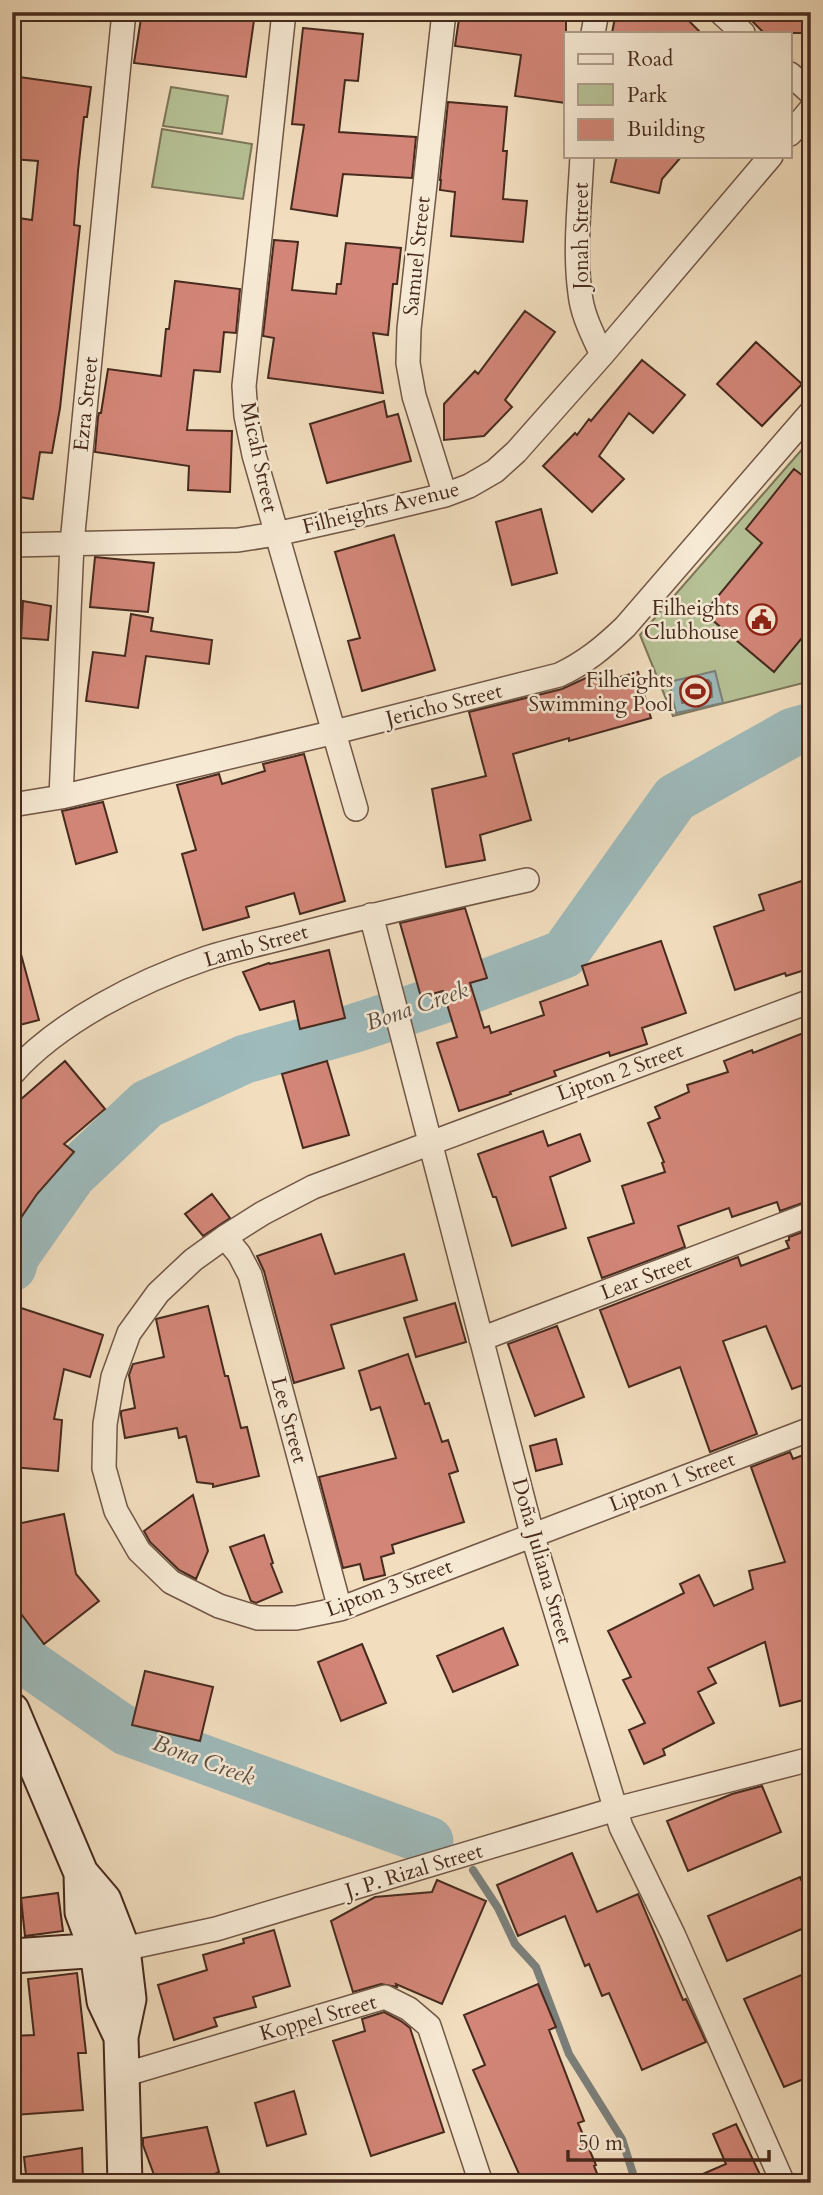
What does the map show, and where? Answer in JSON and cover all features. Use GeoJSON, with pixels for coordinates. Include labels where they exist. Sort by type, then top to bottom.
{"type":"FeatureCollection","features":[{"type":"Feature","properties":{"kind":"street","name":"Ezra Street"},"geometry":{"type":"LineString","coordinates":[[61,797],[72,543],[124,12]]}},
{"type":"Feature","properties":{"kind":"street","name":"Micah Street"},"geometry":{"type":"LineString","coordinates":[[284,12],[244,386],[246,416],[276,534],[356,809]]}},
{"type":"Feature","properties":{"kind":"street","name":"Samuel Street"},"geometry":{"type":"LineString","coordinates":[[444,12],[409,329],[408,363],[414,396],[444,495]]}},
{"type":"Feature","properties":{"kind":"street"},"geometry":{"type":"LineString","coordinates":[[593,32],[597,12]]}},
{"type":"Feature","properties":{"kind":"street"},"geometry":{"type":"LineString","coordinates":[[720,12],[742,32]]}},
{"type":"Feature","properties":{"kind":"street"},"geometry":{"type":"LineString","coordinates":[[792,76],[811,93]]}},
{"type":"Feature","properties":{"kind":"street"},"geometry":{"type":"LineString","coordinates":[[792,132],[811,109]]}},
{"type":"Feature","properties":{"kind":"street","name":"Jonah Street"},"geometry":{"type":"LineString","coordinates":[[582,158],[578,265],[580,295],[588,323],[602,355]]}},
{"type":"Feature","properties":{"kind":"street","name":"Filheights Avenue"},"geometry":{"type":"LineString","coordinates":[[12,545],[238,540],[276,534],[444,495],[469,486],[516,452],[769,158]]}},
{"type":"Feature","properties":{"kind":"street","name":"Jericho Street"},"geometry":{"type":"LineString","coordinates":[[12,805],[61,797],[335,732],[559,675],[579,666],[603,649],[625,627],[811,412]]}},
{"type":"Feature","properties":{"kind":"street","name":"Lamb Street"},"geometry":{"type":"LineString","coordinates":[[12,1074],[29,1055],[69,1024],[155,979],[207,958],[371,915],[527,880]]}},
{"type":"Feature","properties":{"kind":"street","name":"Doña Juliana Street"},"geometry":{"type":"LineString","coordinates":[[371,915],[532,1534],[621,1827],[673,1934],[783,2183]]}},
{"type":"Feature","properties":{"kind":"street","name":"Lipton 2 Street"},"geometry":{"type":"LineString","coordinates":[[430,1144],[811,1001]]}},
{"type":"Feature","properties":{"kind":"street","name":"Lipton 3 Street"},"geometry":{"type":"LineString","coordinates":[[430,1144],[313,1187],[262,1213],[193,1260],[158,1293],[129,1333],[113,1377],[105,1424],[104,1468],[116,1511],[139,1551],[171,1582],[219,1606],[258,1618],[296,1618],[340,1609],[532,1534]]}},
{"type":"Feature","properties":{"kind":"street","name":"Lear Street"},"geometry":{"type":"LineString","coordinates":[[481,1339],[811,1214]]}},
{"type":"Feature","properties":{"kind":"street","name":"Lee Street"},"geometry":{"type":"LineString","coordinates":[[225,1237],[239,1254],[250,1276],[340,1609]]}},
{"type":"Feature","properties":{"kind":"street","name":"Lipton 1 Street"},"geometry":{"type":"LineString","coordinates":[[532,1534],[811,1429]]}},
{"type":"Feature","properties":{"kind":"street"},"geometry":{"type":"LineString","coordinates":[[12,1710],[81,1873],[82,1912],[110,1950],[104,2001],[121,2037],[125,2183]]}},
{"type":"Feature","properties":{"kind":"street","name":"J. P. Rizal Street"},"geometry":{"type":"LineString","coordinates":[[12,1956],[110,1950],[216,1929],[616,1809],[811,1759]]}},
{"type":"Feature","properties":{"kind":"street","name":"Koppel Street"},"geometry":{"type":"LineString","coordinates":[[123,2075],[384,1997],[409,2008],[429,2026],[481,2183]]}},
{"type":"Feature","properties":{"kind":"green space"},"geometry":{"type":"Polygon","coordinates":[[[171,87],[228,96],[222,134],[163,126],[171,87]]]}},
{"type":"Feature","properties":{"kind":"green space"},"geometry":{"type":"Polygon","coordinates":[[[162,129],[252,144],[243,199],[152,187],[162,129]]]}},
{"type":"Feature","properties":{"kind":"green space"},"geometry":{"type":"Polygon","coordinates":[[[811,439],[811,681],[673,716],[640,635],[811,439]]]}},
{"type":"Feature","properties":{"kind":"water","name":"Filheights Swimming Pool"},"geometry":{"type":"Polygon","coordinates":[[[715,671],[723,703],[676,713],[669,682],[715,671]]]}},
{"type":"Feature","properties":{"kind":"building"},"geometry":{"type":"Polygon","coordinates":[[[142,12],[255,13],[246,77],[134,63],[142,12]]]}},
{"type":"Feature","properties":{"kind":"building"},"geometry":{"type":"Polygon","coordinates":[[[460,12],[512,12],[566,21],[564,103],[515,96],[521,55],[455,46],[460,12]]]}},
{"type":"Feature","properties":{"kind":"building"},"geometry":{"type":"Polygon","coordinates":[[[616,12],[680,12],[700,32],[612,32],[616,12]]]}},
{"type":"Feature","properties":{"kind":"building"},"geometry":{"type":"Polygon","coordinates":[[[743,12],[811,12],[811,24],[801,33],[763,32],[743,12]]]}},
{"type":"Feature","properties":{"kind":"building"},"geometry":{"type":"Polygon","coordinates":[[[303,28],[363,34],[358,81],[345,80],[339,132],[416,137],[412,178],[343,174],[337,216],[291,209],[304,125],[292,124],[303,28]]]}},
{"type":"Feature","properties":{"kind":"building"},"geometry":{"type":"Polygon","coordinates":[[[12,76],[91,87],[87,117],[84,117],[78,171],[74,225],[80,226],[60,408],[52,453],[40,452],[33,499],[12,496],[12,263],[18,218],[32,220],[38,161],[12,159],[12,76]]]}},
{"type":"Feature","properties":{"kind":"building"},"geometry":{"type":"Polygon","coordinates":[[[448,102],[507,107],[503,199],[527,201],[523,242],[451,236],[455,192],[440,190],[448,102]]]}},
{"type":"Feature","properties":{"kind":"building"},"geometry":{"type":"Polygon","coordinates":[[[617,158],[680,158],[662,179],[659,193],[611,182],[617,158]]]}},
{"type":"Feature","properties":{"kind":"building"},"geometry":{"type":"Polygon","coordinates":[[[274,240],[298,242],[292,290],[336,294],[337,284],[341,284],[346,243],[401,248],[397,284],[393,284],[388,335],[373,333],[383,393],[268,378],[274,338],[263,336],[274,240]]]}},
{"type":"Feature","properties":{"kind":"building"},"geometry":{"type":"Polygon","coordinates":[[[175,281],[240,289],[236,333],[224,332],[220,372],[194,370],[187,430],[232,431],[230,492],[188,490],[189,466],[95,452],[98,417],[101,413],[108,369],[161,376],[175,281]]]}},
{"type":"Feature","properties":{"kind":"building"},"geometry":{"type":"Polygon","coordinates":[[[525,311],[555,332],[505,400],[512,407],[484,436],[444,440],[444,404],[475,371],[478,374],[525,311]]]}},
{"type":"Feature","properties":{"kind":"building"},"geometry":{"type":"Polygon","coordinates":[[[756,342],[802,384],[762,426],[717,384],[756,342]]]}},
{"type":"Feature","properties":{"kind":"building"},"geometry":{"type":"Polygon","coordinates":[[[642,360],[685,395],[653,433],[629,413],[599,456],[624,479],[592,512],[543,466],[575,433],[577,435],[589,419],[591,421],[642,360]]]}},
{"type":"Feature","properties":{"kind":"building"},"geometry":{"type":"Polygon","coordinates":[[[384,401],[387,417],[398,414],[411,461],[327,483],[310,424],[384,401]]]}},
{"type":"Feature","properties":{"kind":"building"},"geometry":{"type":"Polygon","coordinates":[[[794,469],[811,482],[811,627],[774,672],[704,613],[762,543],[746,529],[794,469]]]}},
{"type":"Feature","properties":{"kind":"building"},"geometry":{"type":"Polygon","coordinates":[[[541,509],[557,573],[512,585],[496,522],[541,509]]]}},
{"type":"Feature","properties":{"kind":"building"},"geometry":{"type":"Polygon","coordinates":[[[394,535],[435,670],[362,691],[348,641],[360,638],[335,552],[394,535]]]}},
{"type":"Feature","properties":{"kind":"building"},"geometry":{"type":"Polygon","coordinates":[[[95,557],[154,563],[148,612],[90,607],[95,557]]]}},
{"type":"Feature","properties":{"kind":"building"},"geometry":{"type":"Polygon","coordinates":[[[23,601],[51,606],[48,640],[21,638],[23,601]]]}},
{"type":"Feature","properties":{"kind":"building"},"geometry":{"type":"Polygon","coordinates":[[[131,614],[153,618],[151,631],[212,640],[209,664],[146,656],[138,708],[86,701],[93,652],[125,656],[131,614]]]}},
{"type":"Feature","properties":{"kind":"building"},"geometry":{"type":"Polygon","coordinates":[[[599,672],[602,682],[638,672],[651,718],[513,754],[531,820],[480,835],[485,860],[446,867],[432,789],[486,776],[469,712],[562,689],[599,672]]]}},
{"type":"Feature","properties":{"kind":"building"},"geometry":{"type":"Polygon","coordinates":[[[304,754],[345,901],[300,914],[294,893],[246,907],[249,917],[203,930],[182,854],[196,850],[177,785],[219,774],[222,784],[265,771],[263,764],[304,754]]]}},
{"type":"Feature","properties":{"kind":"building"},"geometry":{"type":"Polygon","coordinates":[[[103,802],[117,852],[76,864],[62,811],[103,802]]]}},
{"type":"Feature","properties":{"kind":"building"},"geometry":{"type":"Polygon","coordinates":[[[811,878],[811,968],[786,976],[785,973],[735,990],[714,927],[764,910],[759,895],[811,878]]]}},
{"type":"Feature","properties":{"kind":"building"},"geometry":{"type":"Polygon","coordinates":[[[465,908],[487,978],[470,983],[484,1028],[489,1026],[491,1033],[544,1015],[540,1002],[588,985],[582,966],[661,941],[686,1013],[642,1028],[647,1044],[610,1056],[609,1052],[554,1071],[556,1076],[459,1111],[437,1043],[457,1037],[443,991],[421,997],[400,923],[465,908]]]}},
{"type":"Feature","properties":{"kind":"building"},"geometry":{"type":"Polygon","coordinates":[[[19,947],[39,1020],[12,1027],[12,948],[19,947]]]}},
{"type":"Feature","properties":{"kind":"building"},"geometry":{"type":"Polygon","coordinates":[[[329,950],[345,1018],[300,1029],[294,1001],[260,1010],[243,972],[269,963],[329,950]]]}},
{"type":"Feature","properties":{"kind":"building"},"geometry":{"type":"Polygon","coordinates":[[[811,1030],[811,1200],[780,1211],[777,1202],[732,1217],[729,1208],[678,1226],[685,1247],[602,1278],[588,1238],[634,1223],[622,1186],[665,1172],[664,1162],[648,1123],[660,1118],[655,1107],[689,1092],[687,1085],[728,1072],[724,1061],[752,1050],[753,1053],[811,1030]]]}},
{"type":"Feature","properties":{"kind":"building"},"geometry":{"type":"Polygon","coordinates":[[[65,1061],[105,1109],[64,1144],[74,1152],[37,1194],[12,1231],[12,1107],[65,1061]]]}},
{"type":"Feature","properties":{"kind":"building"},"geometry":{"type":"Polygon","coordinates":[[[327,1061],[349,1135],[303,1148],[282,1074],[327,1061]]]}},
{"type":"Feature","properties":{"kind":"building"},"geometry":{"type":"Polygon","coordinates":[[[543,1131],[548,1146],[580,1134],[590,1161],[550,1177],[566,1228],[512,1246],[478,1154],[543,1131]]]}},
{"type":"Feature","properties":{"kind":"building"},"geometry":{"type":"Polygon","coordinates":[[[212,1194],[230,1218],[203,1236],[185,1214],[212,1194]]]}},
{"type":"Feature","properties":{"kind":"building"},"geometry":{"type":"Polygon","coordinates":[[[811,1229],[811,1382],[792,1389],[766,1326],[723,1341],[757,1434],[710,1452],[680,1367],[629,1387],[600,1310],[738,1257],[741,1266],[789,1248],[786,1241],[789,1237],[811,1229]]]}},
{"type":"Feature","properties":{"kind":"building"},"geometry":{"type":"Polygon","coordinates":[[[321,1234],[335,1274],[404,1254],[417,1300],[331,1325],[344,1368],[294,1383],[264,1271],[257,1256],[321,1234]]]}},
{"type":"Feature","properties":{"kind":"building"},"geometry":{"type":"Polygon","coordinates":[[[455,1303],[466,1342],[416,1357],[404,1318],[455,1303]]]}},
{"type":"Feature","properties":{"kind":"building"},"geometry":{"type":"Polygon","coordinates":[[[208,1306],[225,1376],[228,1376],[241,1428],[247,1427],[259,1476],[213,1487],[213,1484],[197,1482],[186,1436],[179,1438],[177,1428],[125,1438],[121,1415],[121,1411],[135,1408],[129,1375],[133,1364],[164,1357],[156,1319],[208,1306]]]}},
{"type":"Feature","properties":{"kind":"building"},"geometry":{"type":"Polygon","coordinates":[[[18,1307],[103,1335],[90,1377],[64,1369],[54,1419],[62,1420],[58,1471],[12,1467],[12,1325],[18,1307]]]}},
{"type":"Feature","properties":{"kind":"building"},"geometry":{"type":"Polygon","coordinates":[[[557,1326],[584,1397],[535,1416],[508,1344],[557,1326]]]}},
{"type":"Feature","properties":{"kind":"building"},"geometry":{"type":"Polygon","coordinates":[[[408,1354],[425,1404],[429,1403],[442,1442],[448,1440],[458,1471],[449,1474],[464,1522],[392,1545],[394,1553],[381,1557],[385,1575],[364,1580],[360,1564],[343,1568],[319,1477],[396,1458],[380,1407],[371,1410],[359,1371],[408,1354]]]}},
{"type":"Feature","properties":{"kind":"building"},"geometry":{"type":"Polygon","coordinates":[[[556,1439],[562,1464],[536,1471],[530,1446],[556,1439]]]}},
{"type":"Feature","properties":{"kind":"building"},"geometry":{"type":"Polygon","coordinates":[[[790,1452],[793,1459],[811,1452],[811,1698],[780,1706],[765,1642],[708,1668],[716,1683],[698,1692],[714,1723],[663,1749],[665,1755],[644,1764],[629,1730],[645,1723],[623,1680],[631,1677],[608,1631],[684,1593],[680,1584],[699,1575],[714,1606],[753,1589],[749,1571],[785,1562],[751,1467],[790,1452]]]}},
{"type":"Feature","properties":{"kind":"building"},"geometry":{"type":"Polygon","coordinates":[[[193,1495],[208,1551],[196,1579],[179,1570],[150,1542],[144,1531],[193,1495]]]}},
{"type":"Feature","properties":{"kind":"building"},"geometry":{"type":"Polygon","coordinates":[[[64,1514],[76,1574],[99,1601],[44,1644],[12,1602],[12,1525],[64,1514]]]}},
{"type":"Feature","properties":{"kind":"building"},"geometry":{"type":"Polygon","coordinates":[[[264,1535],[282,1592],[256,1603],[251,1601],[230,1547],[264,1535]]]}},
{"type":"Feature","properties":{"kind":"building"},"geometry":{"type":"Polygon","coordinates":[[[503,1628],[518,1665],[453,1692],[437,1656],[503,1628]]]}},
{"type":"Feature","properties":{"kind":"building"},"geometry":{"type":"Polygon","coordinates":[[[362,1644],[386,1703],[341,1721],[318,1662],[362,1644]]]}},
{"type":"Feature","properties":{"kind":"building"},"geometry":{"type":"Polygon","coordinates":[[[145,1671],[213,1687],[200,1741],[132,1725],[145,1671]]]}},
{"type":"Feature","properties":{"kind":"building"},"geometry":{"type":"Polygon","coordinates":[[[762,1786],[781,1832],[688,1871],[667,1821],[732,1794],[762,1786]]]}},
{"type":"Feature","properties":{"kind":"building"},"geometry":{"type":"Polygon","coordinates":[[[572,1853],[597,1912],[638,1894],[683,2000],[686,1999],[706,2042],[642,2070],[609,1993],[602,1996],[589,1964],[585,1966],[565,1916],[518,1936],[497,1885],[572,1853]]]}},
{"type":"Feature","properties":{"kind":"building"},"geometry":{"type":"Polygon","coordinates":[[[800,1877],[811,1902],[811,1925],[727,1961],[708,1916],[800,1877]]]}},
{"type":"Feature","properties":{"kind":"building"},"geometry":{"type":"Polygon","coordinates":[[[437,1880],[486,1901],[442,2004],[396,1984],[397,1987],[381,1984],[353,1992],[331,1921],[375,1897],[432,1892],[437,1880]]]}},
{"type":"Feature","properties":{"kind":"building"},"geometry":{"type":"Polygon","coordinates":[[[58,1893],[63,1931],[25,1936],[21,1898],[58,1893]]]}},
{"type":"Feature","properties":{"kind":"building"},"geometry":{"type":"Polygon","coordinates":[[[274,1930],[290,1986],[253,1997],[256,2007],[214,2018],[217,2026],[174,2040],[158,1985],[207,1970],[203,1955],[244,1943],[243,1939],[274,1930]]]}},
{"type":"Feature","properties":{"kind":"building"},"geometry":{"type":"Polygon","coordinates":[[[811,1971],[811,2076],[784,2087],[744,1999],[811,1971]]]}},
{"type":"Feature","properties":{"kind":"building"},"geometry":{"type":"Polygon","coordinates":[[[77,1973],[86,2053],[78,2053],[83,2110],[14,2115],[13,2036],[34,2035],[28,1979],[77,1973]]]}},
{"type":"Feature","properties":{"kind":"building"},"geometry":{"type":"Polygon","coordinates":[[[538,1984],[556,2027],[549,2030],[584,2121],[578,2123],[601,2183],[523,2183],[473,2070],[485,2065],[464,2015],[538,1984]]]}},
{"type":"Feature","properties":{"kind":"building"},"geometry":{"type":"Polygon","coordinates":[[[384,2012],[410,2028],[444,2132],[371,2156],[333,2041],[365,2031],[362,2019],[384,2012]]]}},
{"type":"Feature","properties":{"kind":"building"},"geometry":{"type":"Polygon","coordinates":[[[294,2091],[306,2134],[267,2146],[255,2103],[294,2091]]]}},
{"type":"Feature","properties":{"kind":"building"},"geometry":{"type":"Polygon","coordinates":[[[736,2124],[764,2183],[682,2183],[726,2164],[713,2134],[736,2124]]]}},
{"type":"Feature","properties":{"kind":"building"},"geometry":{"type":"Polygon","coordinates":[[[207,2127],[219,2172],[194,2183],[157,2183],[143,2138],[207,2127]]]}},
{"type":"Feature","properties":{"kind":"building"},"geometry":{"type":"Polygon","coordinates":[[[82,2148],[83,2183],[27,2183],[24,2157],[82,2148]]]}},
{"type":"Feature","properties":{"kind":"waterway","name":"Bona Creek"},"geometry":{"type":"LineString","coordinates":[[12,1267],[15,1256],[72,1175],[147,1104],[245,1059],[352,1029],[455,995],[564,954],[675,798],[793,732],[811,727]]}},
{"type":"Feature","properties":{"kind":"waterway","name":"Bona Creek"},"geometry":{"type":"LineString","coordinates":[[12,1633],[18,1656],[126,1731],[429,1841]]}},
{"type":"Feature","properties":{"kind":"waterway","name":"Bona Creek"},"geometry":{"type":"LineString","coordinates":[[473,1870],[498,1908],[515,1944],[536,1967],[569,2054],[622,2139],[636,2183]]}},
{"type":"Feature","properties":{"kind":"place","name":"Filheights Clubhouse"},"geometry":{"type":"Point","coordinates":[762,620]}},
{"type":"Feature","properties":{"kind":"place","name":"Filheights Swimming Pool"},"geometry":{"type":"Point","coordinates":[696,692]}}]}
